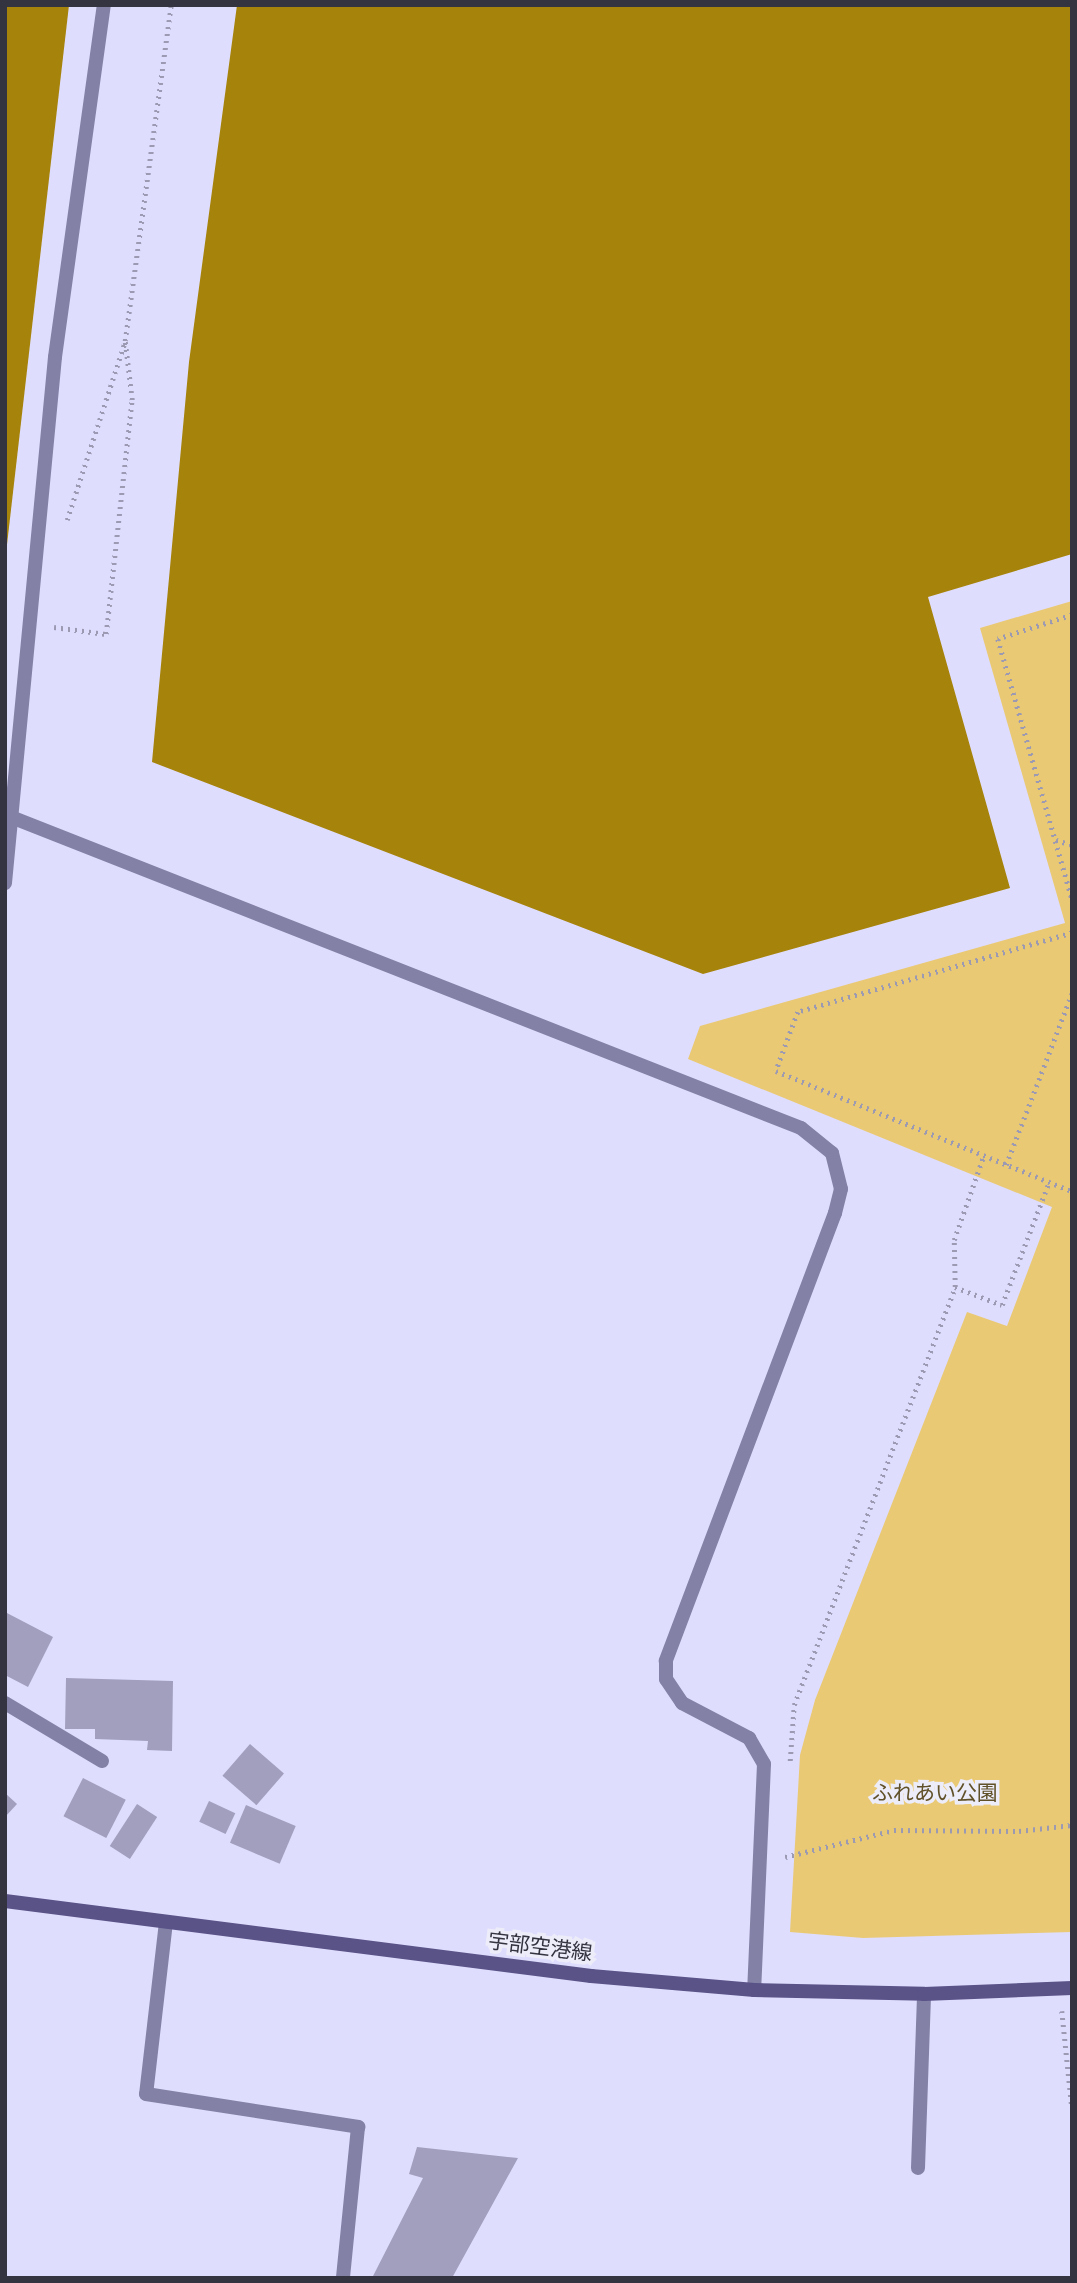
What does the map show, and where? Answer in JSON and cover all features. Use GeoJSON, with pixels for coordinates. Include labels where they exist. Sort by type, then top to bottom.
{"type":"FeatureCollection","features":[{"type":"Feature","properties":{"kind":"main road","name":"宇部空港線"},"geometry":{"type":"LineString","coordinates":[[5,1902],[754,1990],[924,1994],[1066,1988]]}},
{"type":"Feature","properties":{"kind":"street"},"geometry":{"type":"LineString","coordinates":[[5,883],[33,625],[55,357],[104,5]]}},
{"type":"Feature","properties":{"kind":"street"},"geometry":{"type":"LineString","coordinates":[[11,817],[801,1128],[832,1153],[841,1189],[835,1213],[666,1661],[666,1679],[682,1703],[749,1738],[764,1764],[754,1990]]}},
{"type":"Feature","properties":{"kind":"street"},"geometry":{"type":"LineString","coordinates":[[5,1703],[102,1761]]}},
{"type":"Feature","properties":{"kind":"street"},"geometry":{"type":"LineString","coordinates":[[166,1922],[146,2094],[358,2127],[343,2278]]}},
{"type":"Feature","properties":{"kind":"street"},"geometry":{"type":"LineString","coordinates":[[918,2168],[924,1994]]}},
{"type":"Feature","properties":{"kind":"path"},"geometry":{"type":"LineString","coordinates":[[62,534],[125,341],[171,5]]}},
{"type":"Feature","properties":{"kind":"path"},"geometry":{"type":"LineString","coordinates":[[33,625],[106,634],[132,400],[125,341]]}},
{"type":"Feature","properties":{"kind":"path"},"geometry":{"type":"LineString","coordinates":[[1072,615],[998,639],[1072,899]]}},
{"type":"Feature","properties":{"kind":"path"},"geometry":{"type":"LineString","coordinates":[[1055,840],[1072,845]]}},
{"type":"Feature","properties":{"kind":"path"},"geometry":{"type":"LineString","coordinates":[[1072,933],[798,1012],[776,1071],[1072,1191]]}},
{"type":"Feature","properties":{"kind":"path"},"geometry":{"type":"LineString","coordinates":[[1006,1165],[1072,993]]}},
{"type":"Feature","properties":{"kind":"path"},"geometry":{"type":"LineString","coordinates":[[790,1767],[794,1705],[955,1287],[954,1240],[984,1155]]}},
{"type":"Feature","properties":{"kind":"path"},"geometry":{"type":"LineString","coordinates":[[955,1287],[1002,1305],[1049,1182]]}},
{"type":"Feature","properties":{"kind":"path"},"geometry":{"type":"LineString","coordinates":[[785,1857],[894,1830],[1019,1831],[1072,1825]]}},
{"type":"Feature","properties":{"kind":"path"},"geometry":{"type":"LineString","coordinates":[[784,1869],[785,1844]]}},
{"type":"Feature","properties":{"kind":"path"},"geometry":{"type":"LineString","coordinates":[[1066,1988],[1072,2108]]}},
{"type":"Feature","properties":{"kind":"green space","name":"ふれあい公園"},"geometry":{"type":"Polygon","coordinates":[[[1072,601],[1072,1932],[863,1938],[790,1932],[800,1755],[815,1700],[967,1312],[1007,1326],[1052,1207],[688,1059],[700,1026],[1065,923],[980,628],[1072,601]]]}},
{"type":"Feature","properties":{"kind":"shaded area"},"geometry":{"type":"Polygon","coordinates":[[[5,5],[69,5],[5,562],[5,5]]]}},
{"type":"Feature","properties":{"kind":"shaded area"},"geometry":{"type":"Polygon","coordinates":[[[237,5],[1072,5],[1072,554],[928,597],[1010,888],[703,974],[152,762],[189,362],[237,5]]]}},
{"type":"Feature","properties":{"kind":"building"},"geometry":{"type":"Polygon","coordinates":[[[5,1612],[53,1637],[28,1687],[5,1675],[5,1612]]]}},
{"type":"Feature","properties":{"kind":"building"},"geometry":{"type":"Polygon","coordinates":[[[66,1678],[173,1681],[172,1751],[147,1750],[148,1741],[95,1739],[95,1729],[65,1729],[66,1678]]]}},
{"type":"Feature","properties":{"kind":"building"},"geometry":{"type":"Polygon","coordinates":[[[250,1744],[284,1774],[256,1805],[222,1776],[250,1744]]]}},
{"type":"Feature","properties":{"kind":"building"},"geometry":{"type":"Polygon","coordinates":[[[83,1778],[126,1800],[106,1838],[63,1816],[83,1778]]]}},
{"type":"Feature","properties":{"kind":"building"},"geometry":{"type":"Polygon","coordinates":[[[5,1793],[17,1804],[5,1817],[5,1793]]]}},
{"type":"Feature","properties":{"kind":"building"},"geometry":{"type":"Polygon","coordinates":[[[209,1801],[235,1813],[226,1834],[199,1822],[209,1801]]]}},
{"type":"Feature","properties":{"kind":"building"},"geometry":{"type":"Polygon","coordinates":[[[137,1804],[157,1817],[130,1859],[110,1846],[137,1804]]]}},
{"type":"Feature","properties":{"kind":"building"},"geometry":{"type":"Polygon","coordinates":[[[246,1805],[296,1826],[280,1864],[230,1843],[246,1805]]]}},
{"type":"Feature","properties":{"kind":"building"},"geometry":{"type":"Polygon","coordinates":[[[417,2147],[518,2158],[452,2278],[372,2278],[423,2178],[409,2174],[417,2147]]]}}]}
